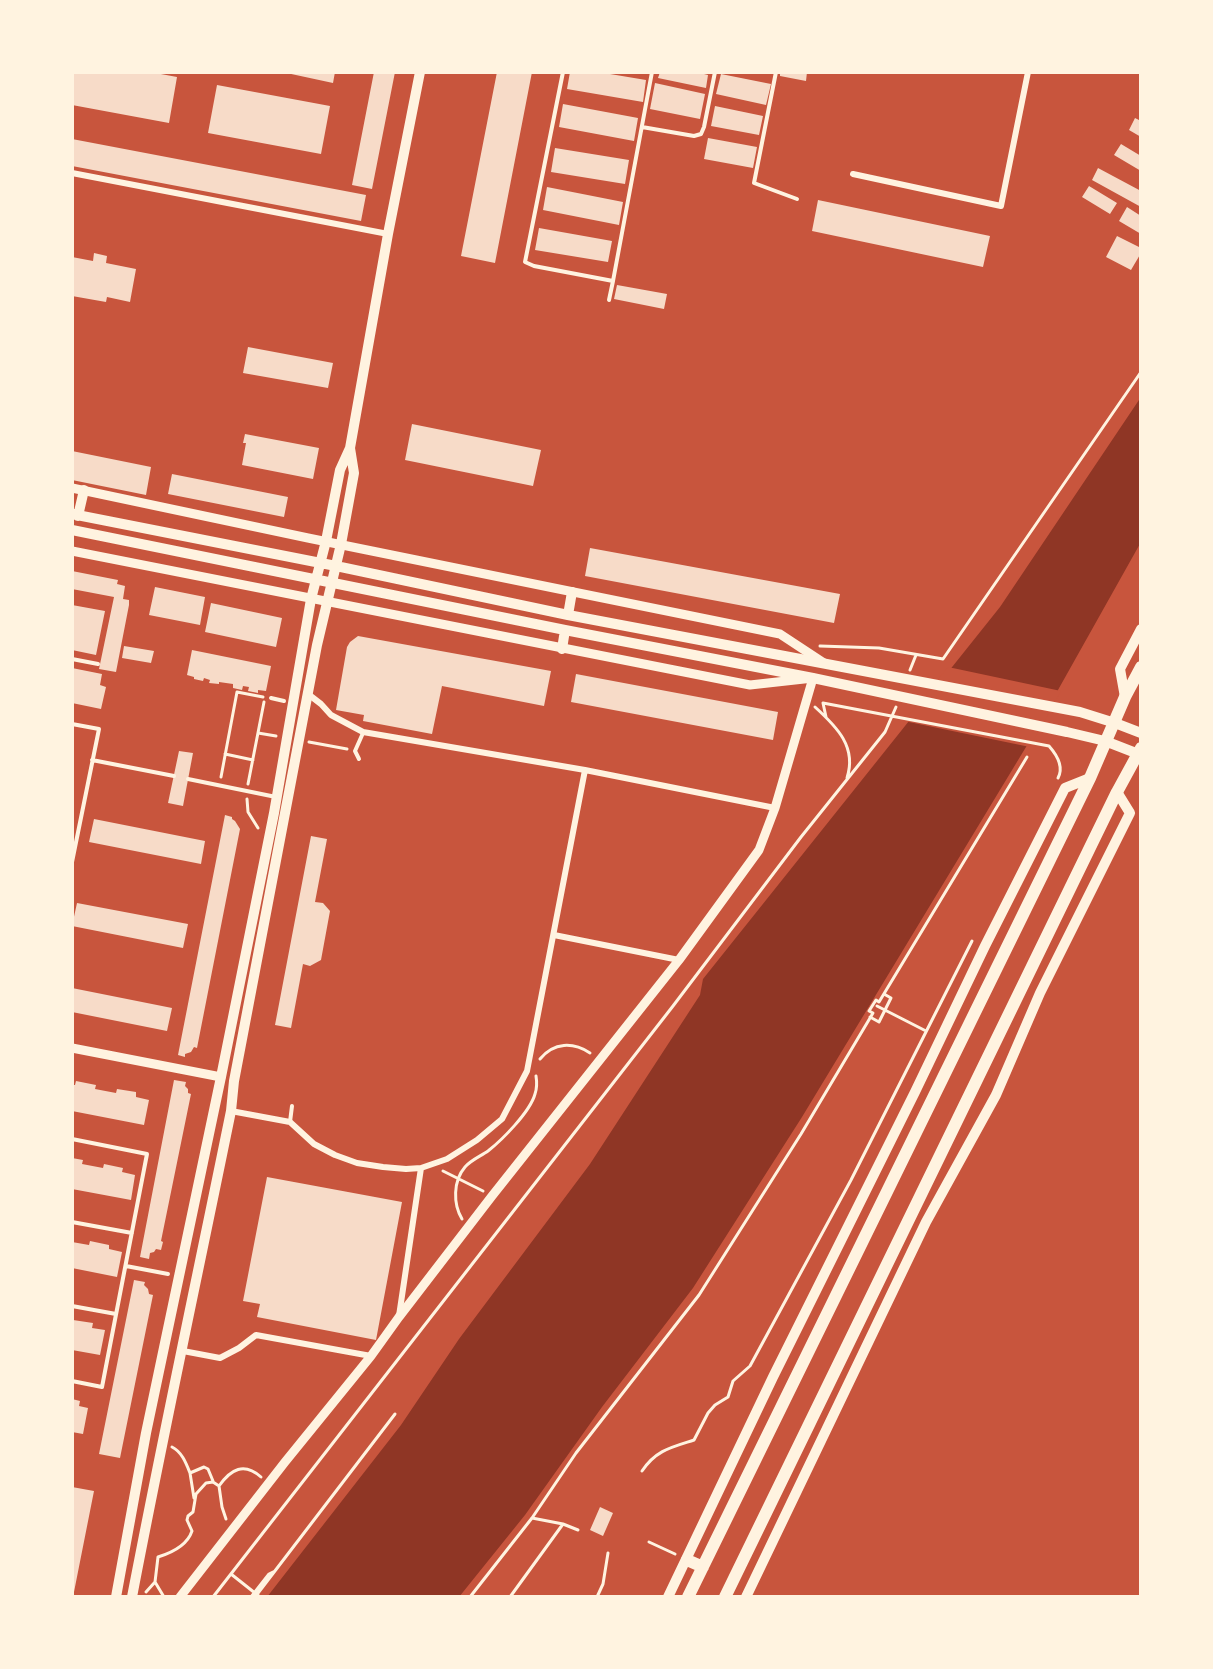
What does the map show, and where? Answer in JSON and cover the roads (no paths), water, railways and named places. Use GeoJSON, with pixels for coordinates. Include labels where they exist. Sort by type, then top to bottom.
{"type":"FeatureCollection","features":[{"type":"Feature","properties":{"kind":"highway"},"geometry":{"type":"LineString","coordinates":[[688,1597],[1090,778],[1125,697],[1141,668]]}},
{"type":"Feature","properties":{"kind":"highway"},"geometry":{"type":"LineString","coordinates":[[725,1597],[1117,792],[1140,753]]}},
{"type":"Feature","properties":{"kind":"highway"},"geometry":{"type":"LineString","coordinates":[[681,1557],[703,1567]]}},
{"type":"Feature","properties":{"kind":"main road"},"geometry":{"type":"LineString","coordinates":[[116,1597],[146,1433],[277,797],[311,599],[326,541],[340,470],[350,448],[388,234],[420,72]]}},
{"type":"Feature","properties":{"kind":"main road"},"geometry":{"type":"LineString","coordinates":[[132,1597],[161,1445],[183,1351],[231,1111],[234,1081],[326,602],[341,544],[354,473],[350,448]]}},
{"type":"Feature","properties":{"kind":"main road"},"geometry":{"type":"LineString","coordinates":[[84,490],[75,515],[336,566],[568,615],[1080,712],[1141,733]]}},
{"type":"Feature","properties":{"kind":"main road"},"geometry":{"type":"LineString","coordinates":[[72,530],[813,678],[1067,732],[1105,741],[1140,753]]}},
{"type":"Feature","properties":{"kind":"main road"},"geometry":{"type":"LineString","coordinates":[[568,615],[572,592]]}},
{"type":"Feature","properties":{"kind":"main road"},"geometry":{"type":"LineString","coordinates":[[1125,697],[1120,669],[1141,629]]}},
{"type":"Feature","properties":{"kind":"main road"},"geometry":{"type":"LineString","coordinates":[[562,649],[565,630]]}},
{"type":"Feature","properties":{"kind":"main road"},"geometry":{"type":"LineString","coordinates":[[668,1597],[681,1557],[773,1377],[1065,788],[1090,778]]}},
{"type":"Feature","properties":{"kind":"main road"},"geometry":{"type":"LineString","coordinates":[[746,1597],[926,1222],[996,1095],[1040,993],[1130,813],[1117,792]]}},
{"type":"Feature","properties":{"kind":"street"},"geometry":{"type":"LineString","coordinates":[[854,174],[1001,206],[1028,72]]}},
{"type":"Feature","properties":{"kind":"street"},"geometry":{"type":"LineString","coordinates":[[72,173],[388,234]]}},
{"type":"Feature","properties":{"kind":"street"},"geometry":{"type":"LineString","coordinates":[[72,488],[780,634],[824,663]]}},
{"type":"Feature","properties":{"kind":"street"},"geometry":{"type":"LineString","coordinates":[[72,551],[750,685],[813,678],[775,808],[759,850],[679,960],[180,1597]]}},
{"type":"Feature","properties":{"kind":"street"},"geometry":{"type":"LineString","coordinates":[[308,694],[331,715],[363,732],[585,770],[775,808]]}},
{"type":"Feature","properties":{"kind":"street"},"geometry":{"type":"LineString","coordinates":[[231,1111],[290,1122],[314,1144],[357,1163],[383,1167],[421,1168],[447,1159],[477,1140],[502,1119],[527,1071],[585,770]]}},
{"type":"Feature","properties":{"kind":"street"},"geometry":{"type":"LineString","coordinates":[[554,935],[679,960]]}},
{"type":"Feature","properties":{"kind":"street"},"geometry":{"type":"LineString","coordinates":[[72,1048],[221,1077]]}},
{"type":"Feature","properties":{"kind":"street"},"geometry":{"type":"LineString","coordinates":[[399,1317],[421,1168]]}},
{"type":"Feature","properties":{"kind":"street"},"geometry":{"type":"LineString","coordinates":[[183,1351],[220,1358],[239,1348],[256,1335],[371,1356]]}},
{"type":"Feature","properties":{"kind":"lane"},"geometry":{"type":"LineString","coordinates":[[563,72],[525,262],[613,281]]}},
{"type":"Feature","properties":{"kind":"lane"},"geometry":{"type":"LineString","coordinates":[[609,300],[652,72]]}},
{"type":"Feature","properties":{"kind":"lane"},"geometry":{"type":"LineString","coordinates":[[642,127],[694,136],[701,134],[715,72]]}},
{"type":"Feature","properties":{"kind":"lane"},"geometry":{"type":"LineString","coordinates":[[776,72],[754,183],[797,199]]}},
{"type":"Feature","properties":{"kind":"lane"},"geometry":{"type":"LineString","coordinates":[[72,659],[98,664]]}},
{"type":"Feature","properties":{"kind":"lane"},"geometry":{"type":"LineString","coordinates":[[272,698],[284,701]]}},
{"type":"Feature","properties":{"kind":"lane"},"geometry":{"type":"LineString","coordinates":[[72,724],[99,729],[72,862]]}},
{"type":"Feature","properties":{"kind":"lane"},"geometry":{"type":"LineString","coordinates":[[359,759],[355,751],[363,732]]}},
{"type":"Feature","properties":{"kind":"lane"},"geometry":{"type":"LineString","coordinates":[[92,760],[174,776]]}},
{"type":"Feature","properties":{"kind":"lane"},"geometry":{"type":"LineString","coordinates":[[189,779],[277,797]]}},
{"type":"Feature","properties":{"kind":"lane"},"geometry":{"type":"LineString","coordinates":[[290,1122],[292,1106]]}},
{"type":"Feature","properties":{"kind":"lane"},"geometry":{"type":"LineString","coordinates":[[72,1139],[147,1154],[102,1387],[72,1381]]}},
{"type":"Feature","properties":{"kind":"lane"},"geometry":{"type":"LineString","coordinates":[[72,1222],[132,1233]]}},
{"type":"Feature","properties":{"kind":"lane"},"geometry":{"type":"LineString","coordinates":[[126,1266],[168,1274]]}},
{"type":"Feature","properties":{"kind":"lane"},"geometry":{"type":"LineString","coordinates":[[72,1306],[116,1314]]}}]}
